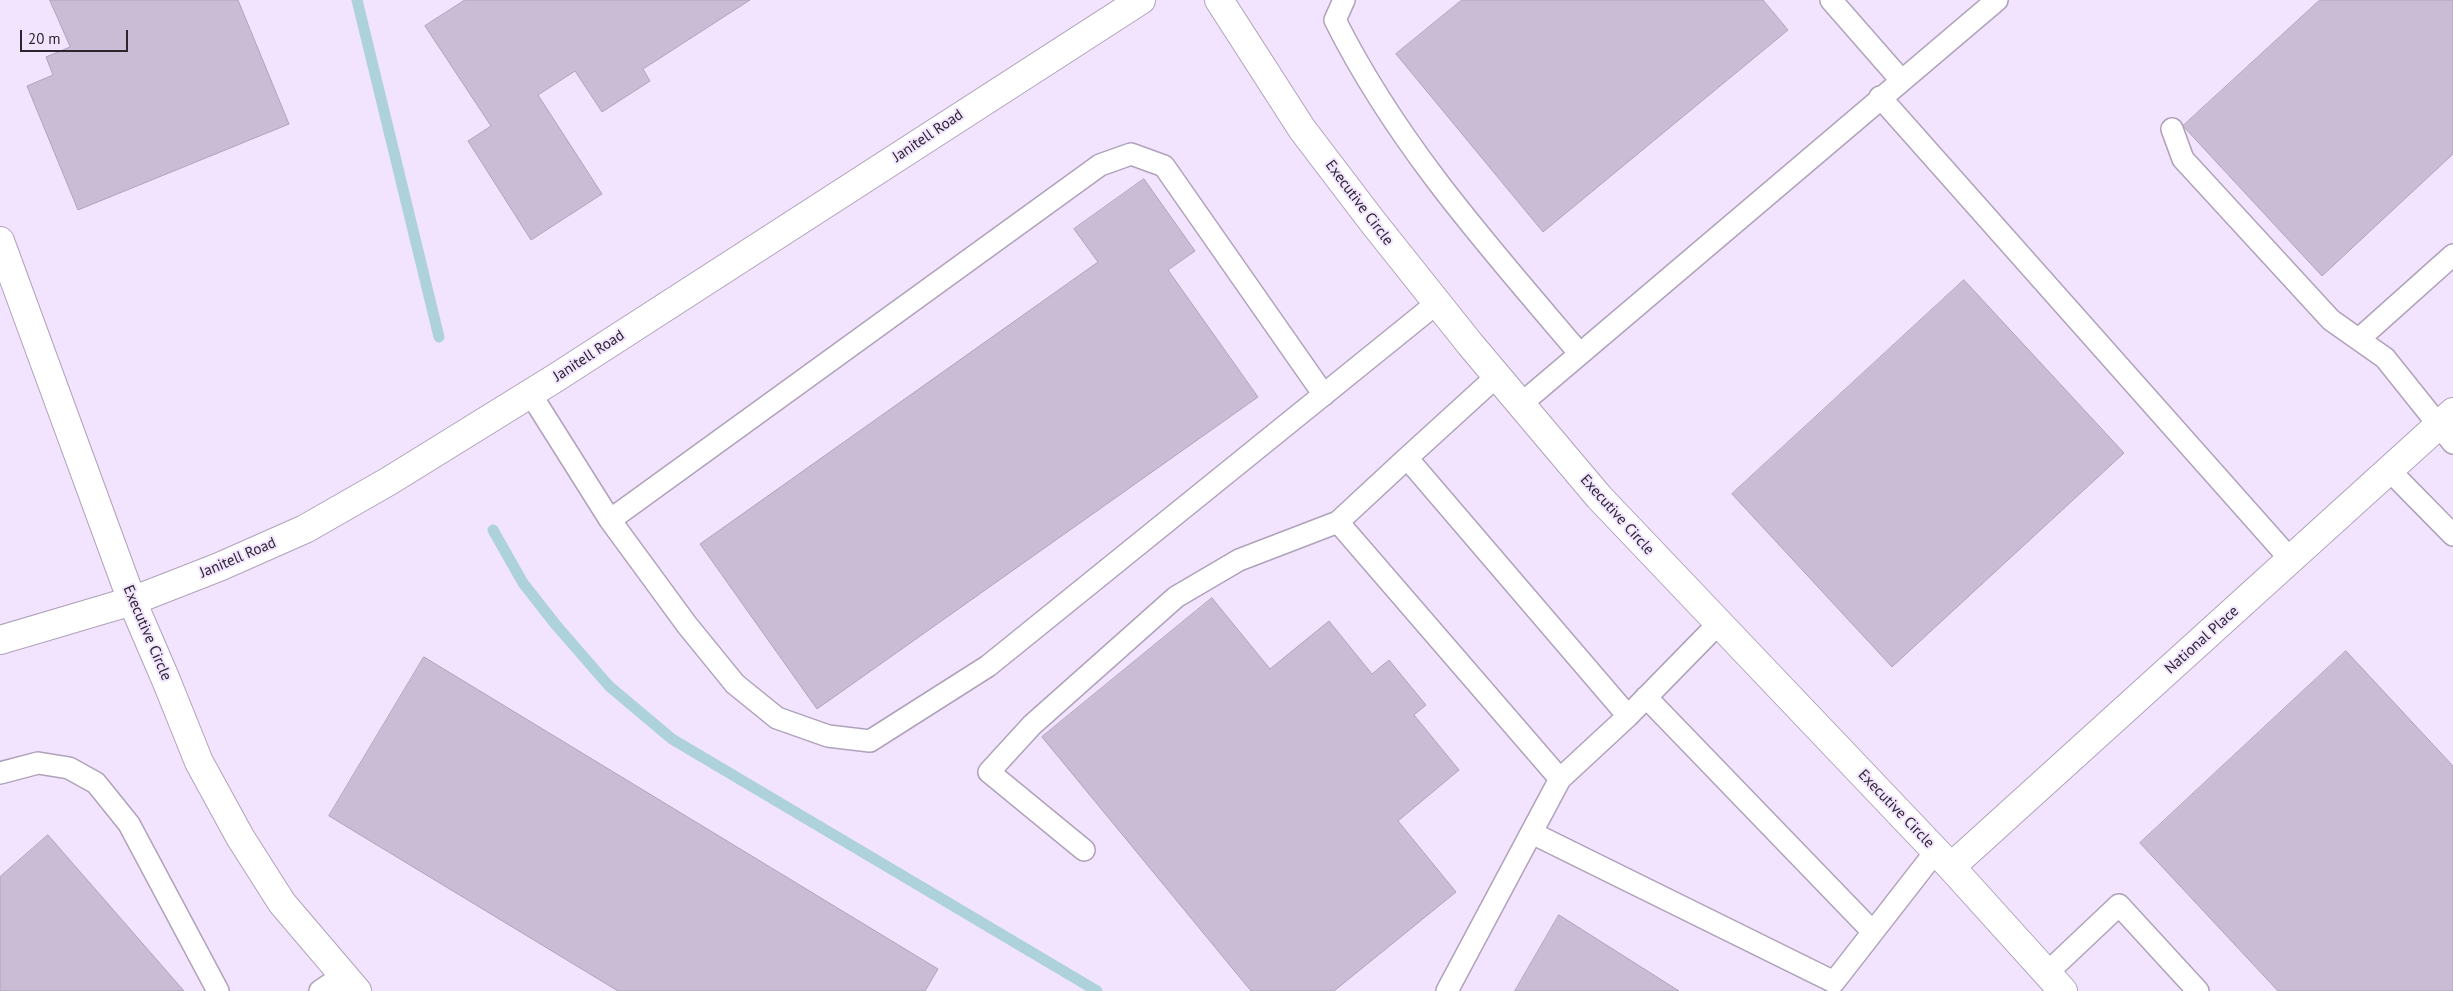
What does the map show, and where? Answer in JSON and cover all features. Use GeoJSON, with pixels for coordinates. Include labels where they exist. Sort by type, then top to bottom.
{"type":"FeatureCollection","features":[{"type":"Feature","properties":{"kind":"street","name":"Janitell Road"},"geometry":{"type":"LineString","coordinates":[[0,640],[132,601],[219,567],[305,529],[389,481],[530,394],[1140,0]]}},
{"type":"Feature","properties":{"kind":"street","name":"Executive Circle"},"geometry":{"type":"LineString","coordinates":[[1219,0],[1302,129],[1372,221],[1497,376],[1599,497],[1943,859],[2055,982]]}},
{"type":"Feature","properties":{"kind":"street","name":"Executive Circle"},"geometry":{"type":"LineString","coordinates":[[0,241],[132,601],[199,762],[240,837],[282,903],[351,983]]}},
{"type":"Feature","properties":{"kind":"street","name":"National Place"},"geometry":{"type":"LineString","coordinates":[[1943,859],[2291,560],[2390,471],[2448,427]]}},
{"type":"Feature","properties":{"kind":"lane"},"geometry":{"type":"LineString","coordinates":[[1344,0],[1334,20],[1352,54],[1404,137],[1453,204],[1580,354]]}},
{"type":"Feature","properties":{"kind":"lane"},"geometry":{"type":"LineString","coordinates":[[1831,0],[1901,80]]}},
{"type":"Feature","properties":{"kind":"lane"},"geometry":{"type":"LineString","coordinates":[[1521,404],[1997,0]]}},
{"type":"Feature","properties":{"kind":"lane"},"geometry":{"type":"LineString","coordinates":[[1880,98],[2291,560]]}},
{"type":"Feature","properties":{"kind":"lane"},"geometry":{"type":"LineString","coordinates":[[2172,129],[2183,159],[2331,320],[2385,358],[2448,427]]}},
{"type":"Feature","properties":{"kind":"lane"},"geometry":{"type":"LineString","coordinates":[[610,520],[1100,166],[1131,154],[1164,166],[1324,395]]}},
{"type":"Feature","properties":{"kind":"lane"},"geometry":{"type":"LineString","coordinates":[[2359,339],[2453,254]]}},
{"type":"Feature","properties":{"kind":"lane"},"geometry":{"type":"LineString","coordinates":[[530,394],[610,520],[687,625],[735,684],[777,718],[828,736],[870,741],[988,666],[1437,303]]}},
{"type":"Feature","properties":{"kind":"lane"},"geometry":{"type":"LineString","coordinates":[[1084,850],[990,772],[1032,725],[1176,597],[1239,560],[1338,522],[1497,376]]}},
{"type":"Feature","properties":{"kind":"lane"},"geometry":{"type":"LineString","coordinates":[[1407,458],[1628,716]]}},
{"type":"Feature","properties":{"kind":"lane"},"geometry":{"type":"LineString","coordinates":[[2390,471],[2453,535]]}},
{"type":"Feature","properties":{"kind":"lane"},"geometry":{"type":"LineString","coordinates":[[1338,522],[1560,779]]}},
{"type":"Feature","properties":{"kind":"lane"},"geometry":{"type":"LineString","coordinates":[[1447,991],[1560,779],[1628,716],[1718,624]]}},
{"type":"Feature","properties":{"kind":"lane"},"geometry":{"type":"LineString","coordinates":[[1646,697],[1872,931]]}},
{"type":"Feature","properties":{"kind":"lane"},"geometry":{"type":"LineString","coordinates":[[0,773],[38,763],[69,768],[96,783],[129,824],[218,991]]}},
{"type":"Feature","properties":{"kind":"lane"},"geometry":{"type":"LineString","coordinates":[[1532,833],[1834,982],[1872,931],[1943,859]]}},
{"type":"Feature","properties":{"kind":"lane"},"geometry":{"type":"LineString","coordinates":[[2055,982],[2119,905],[2198,991]]}},
{"type":"Feature","properties":{"kind":"lane"},"geometry":{"type":"LineString","coordinates":[[320,991],[351,983]]}},
{"type":"Feature","properties":{"kind":"building"},"geometry":{"type":"Polygon","coordinates":[[[50,0],[238,0],[289,124],[78,210],[27,86],[53,75],[46,57],[70,47],[50,0]]]}},
{"type":"Feature","properties":{"kind":"building"},"geometry":{"type":"Polygon","coordinates":[[[465,0],[750,0],[643,69],[650,81],[602,112],[575,71],[538,95],[602,194],[531,240],[468,141],[491,126],[425,26],[465,0]]]}},
{"type":"Feature","properties":{"kind":"building"},"geometry":{"type":"Polygon","coordinates":[[[1462,0],[1763,0],[1788,30],[1543,232],[1396,54],[1462,0]]]}},
{"type":"Feature","properties":{"kind":"building"},"geometry":{"type":"Polygon","coordinates":[[[2320,0],[2453,0],[2453,154],[2322,276],[2183,126],[2320,0]]]}},
{"type":"Feature","properties":{"kind":"building"},"geometry":{"type":"Polygon","coordinates":[[[1144,179],[1195,251],[1168,270],[1258,397],[817,709],[700,544],[1098,262],[1074,229],[1144,179]]]}},
{"type":"Feature","properties":{"kind":"building"},"geometry":{"type":"Polygon","coordinates":[[[1964,280],[2124,453],[1892,667],[1732,494],[1964,280]]]}},
{"type":"Feature","properties":{"kind":"building"},"geometry":{"type":"Polygon","coordinates":[[[1212,598],[1270,669],[1329,621],[1372,674],[1389,660],[1426,705],[1414,715],[1459,770],[1398,821],[1456,892],[1334,991],[1251,991],[1042,737],[1212,598]]]}},
{"type":"Feature","properties":{"kind":"building"},"geometry":{"type":"Polygon","coordinates":[[[2346,651],[2453,766],[2453,991],[2278,991],[2140,843],[2346,651]]]}},
{"type":"Feature","properties":{"kind":"building"},"geometry":{"type":"Polygon","coordinates":[[[424,657],[938,969],[925,991],[618,991],[329,816],[424,657]]]}},
{"type":"Feature","properties":{"kind":"building"},"geometry":{"type":"Polygon","coordinates":[[[48,835],[184,991],[0,991],[0,877],[48,835]]]}},
{"type":"Feature","properties":{"kind":"building"},"geometry":{"type":"Polygon","coordinates":[[[1559,915],[1679,991],[1515,991],[1559,915]]]}},
{"type":"Feature","properties":{"kind":"waterway"},"geometry":{"type":"LineString","coordinates":[[357,0],[439,337]]}},
{"type":"Feature","properties":{"kind":"waterway"},"geometry":{"type":"LineString","coordinates":[[493,530],[523,583],[556,625],[609,686],[672,739],[1097,991]]}}]}
